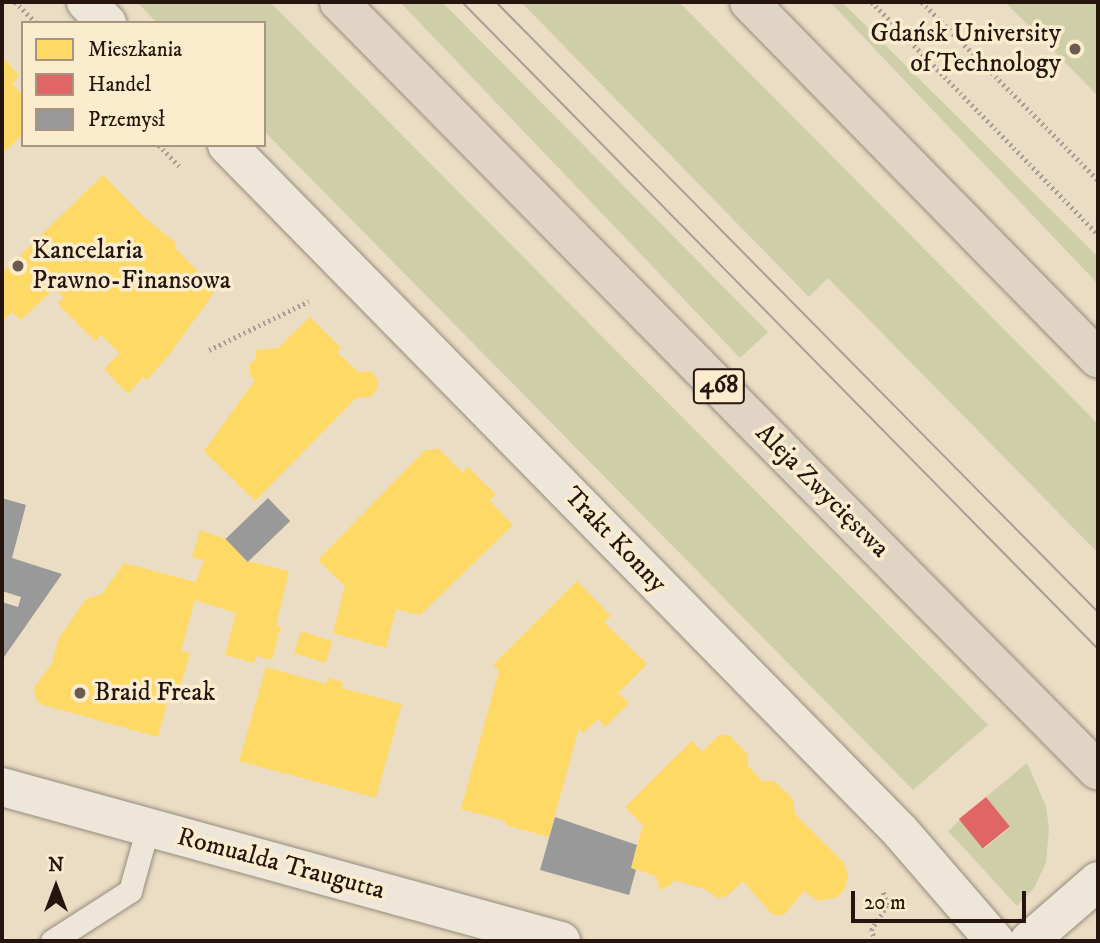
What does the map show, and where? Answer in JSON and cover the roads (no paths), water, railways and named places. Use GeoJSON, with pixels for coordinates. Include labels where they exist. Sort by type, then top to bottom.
{"type":"FeatureCollection","features":[{"type":"Feature","properties":{"kind":"main road","name":"Aleja Zwycięstwa"},"geometry":{"type":"LineString","coordinates":[[339,2],[1098,771]]}},
{"type":"Feature","properties":{"kind":"main road"},"geometry":{"type":"LineString","coordinates":[[749,2],[1098,359]]}},
{"type":"Feature","properties":{"kind":"street"},"geometry":{"type":"LineString","coordinates":[[86,2],[105,21]]}},
{"type":"Feature","properties":{"kind":"street","name":"Trakt Konny"},"geometry":{"type":"LineString","coordinates":[[230,147],[882,813],[995,941]]}},
{"type":"Feature","properties":{"kind":"street","name":"Romualda Traugutta"},"geometry":{"type":"LineString","coordinates":[[2,787],[561,941]]}},
{"type":"Feature","properties":{"kind":"street"},"geometry":{"type":"LineString","coordinates":[[1029,941],[1098,881]]}},
{"type":"Feature","properties":{"kind":"lane"},"geometry":{"type":"LineString","coordinates":[[52,941],[130,891],[148,827]]}},
{"type":"Feature","properties":{"kind":"tram line"},"geometry":{"type":"LineString","coordinates":[[462,2],[1098,649]]}},
{"type":"Feature","properties":{"kind":"tram line"},"geometry":{"type":"LineString","coordinates":[[496,2],[1098,612]]}},
{"type":"Feature","properties":{"kind":"place","name":"Gdańsk University of Technology"},"geometry":{"type":"Point","coordinates":[1075,49]}},
{"type":"Feature","properties":{"kind":"place","name":"Kancelaria Prawno-Finansowa"},"geometry":{"type":"Point","coordinates":[18,266]}},
{"type":"Feature","properties":{"kind":"place","name":"Braid Freak"},"geometry":{"type":"Point","coordinates":[80,693]}}]}
